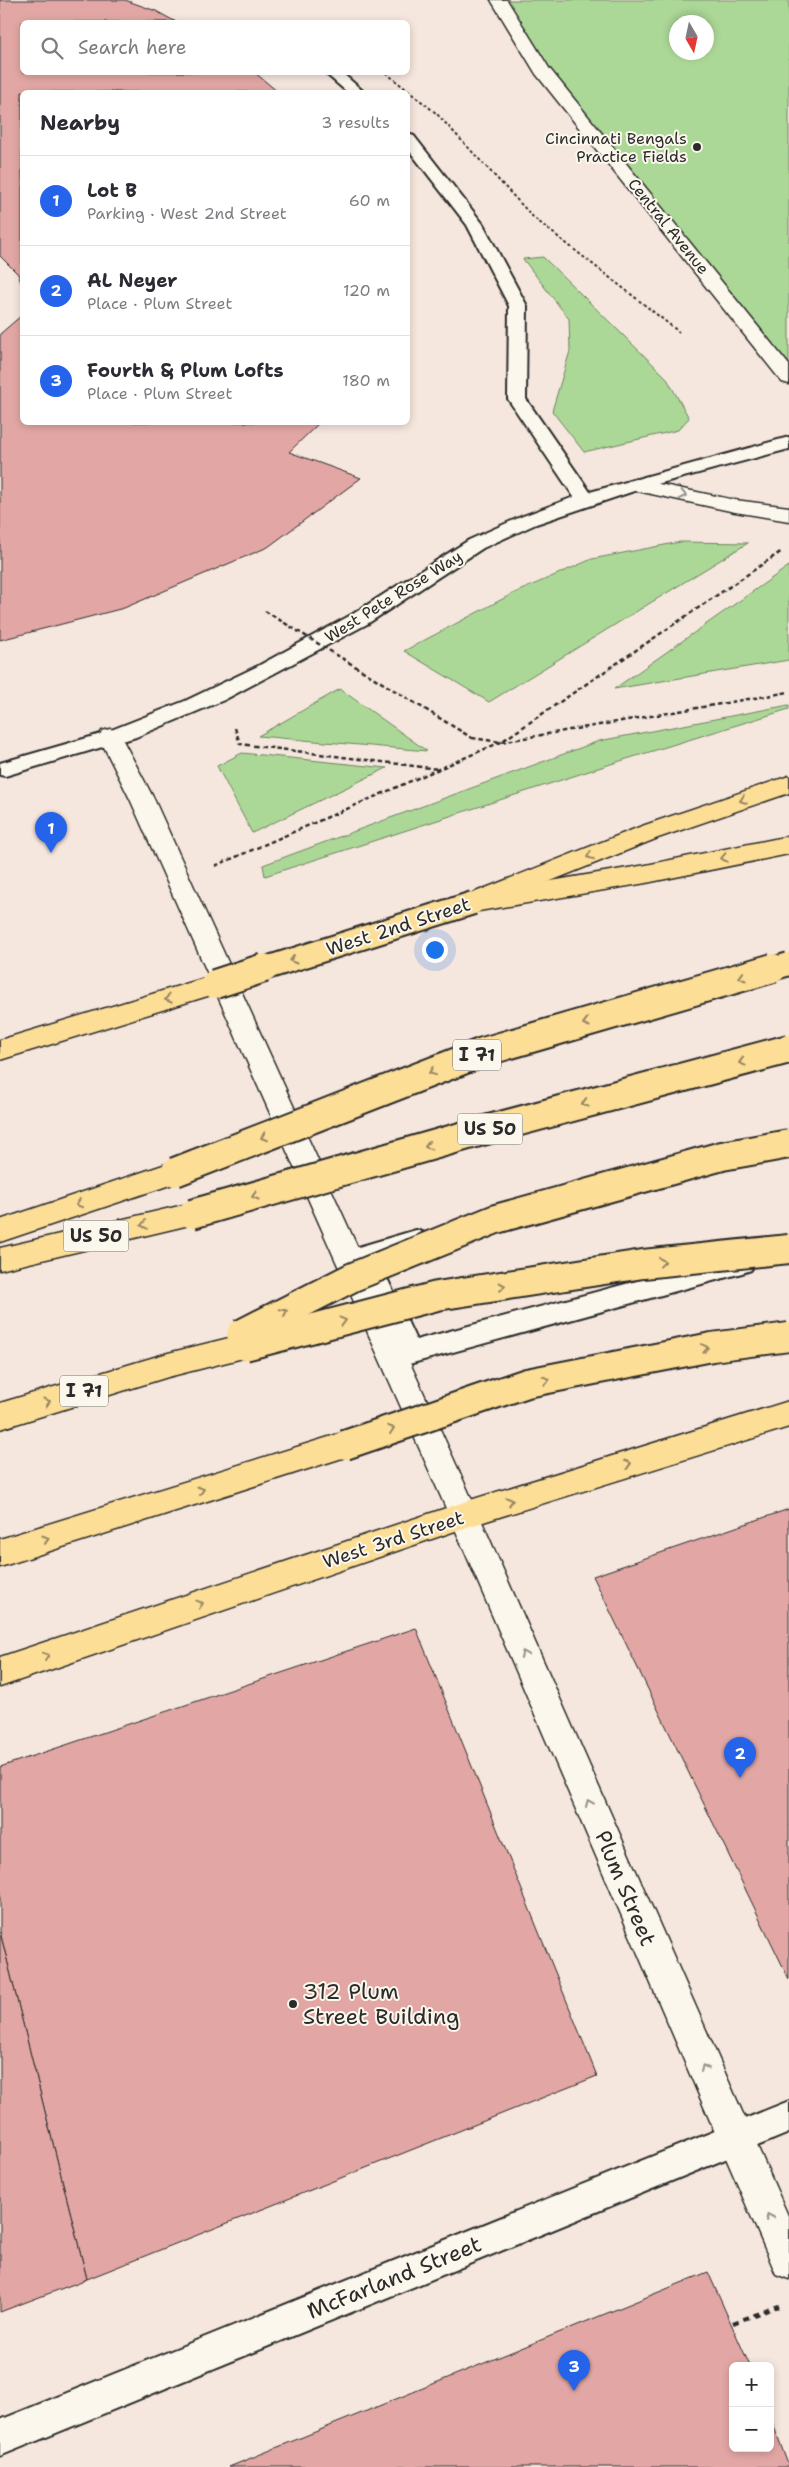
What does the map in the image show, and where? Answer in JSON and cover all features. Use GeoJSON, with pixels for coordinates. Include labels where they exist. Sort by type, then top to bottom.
{"type":"FeatureCollection","features":[{"type":"Feature","properties":{"kind":"main road","name":"West 2nd Street"},"geometry":{"type":"LineString","coordinates":[[0,1050],[473,903],[650,832],[789,784]]}},
{"type":"Feature","properties":{"kind":"main road"},"geometry":{"type":"LineString","coordinates":[[473,903],[646,874],[789,845]]}},
{"type":"Feature","properties":{"kind":"main road","name":"I 71"},"geometry":{"type":"LineString","coordinates":[[0,1231],[174,1172],[483,1052],[789,964]]}},
{"type":"Feature","properties":{"kind":"main road","name":"US 50"},"geometry":{"type":"LineString","coordinates":[[0,1258],[192,1214],[482,1131],[789,1049]]}},
{"type":"Feature","properties":{"kind":"main road"},"geometry":{"type":"LineString","coordinates":[[243,1340],[353,1277],[496,1219],[722,1156],[789,1144]]}},
{"type":"Feature","properties":{"kind":"main road","name":"I 71"},"geometry":{"type":"LineString","coordinates":[[0,1416],[243,1340],[437,1296],[643,1264],[789,1249]]}},
{"type":"Feature","properties":{"kind":"main road"},"geometry":{"type":"LineString","coordinates":[[0,1554],[345,1445],[527,1383],[712,1347],[789,1337]]}},
{"type":"Feature","properties":{"kind":"main road","name":"West 3rd Street"},"geometry":{"type":"LineString","coordinates":[[0,1672],[464,1515],[789,1414]]}},
{"type":"Feature","properties":{"kind":"street","name":"Central Avenue"},"geometry":{"type":"LineString","coordinates":[[499,0],[542,70],[789,378]]}},
{"type":"Feature","properties":{"kind":"street"},"geometry":{"type":"LineString","coordinates":[[635,485],[735,506],[789,514]]}},
{"type":"Feature","properties":{"kind":"street","name":"Plum Street"},"geometry":{"type":"LineString","coordinates":[[110,737],[142,799],[464,1515],[789,2262]]}},
{"type":"Feature","properties":{"kind":"lane"},"geometry":{"type":"LineString","coordinates":[[335,75],[354,90]]}},
{"type":"Feature","properties":{"kind":"lane"},"geometry":{"type":"LineString","coordinates":[[410,142],[475,224],[518,306],[517,399],[586,501]]}},
{"type":"Feature","properties":{"kind":"lane","name":"West Pete Rose Way"},"geometry":{"type":"LineString","coordinates":[[5,769],[48,758],[167,717],[217,694],[362,618],[460,553],[494,536],[586,501],[635,485],[789,444]]}},
{"type":"Feature","properties":{"kind":"lane"},"geometry":{"type":"LineString","coordinates":[[789,1136],[364,1255],[409,1354],[789,1249]]}},
{"type":"Feature","properties":{"kind":"lane","name":"McFarland Street"},"geometry":{"type":"LineString","coordinates":[[0,2438],[789,2117]]}},
{"type":"Feature","properties":{"kind":"path"},"geometry":{"type":"LineString","coordinates":[[389,75],[407,90]]}},
{"type":"Feature","properties":{"kind":"path"},"geometry":{"type":"LineString","coordinates":[[410,92],[436,113],[534,218],[679,332]]}},
{"type":"Feature","properties":{"kind":"path"},"geometry":{"type":"LineString","coordinates":[[179,883],[255,847],[501,742],[787,547]]}},
{"type":"Feature","properties":{"kind":"path"},"geometry":{"type":"LineString","coordinates":[[265,611],[472,738],[501,742],[789,692]]}},
{"type":"Feature","properties":{"kind":"path"},"geometry":{"type":"LineString","coordinates":[[217,694],[235,729],[240,744],[438,769]]}},
{"type":"Feature","properties":{"kind":"path"},"geometry":{"type":"LineString","coordinates":[[733,2323],[789,2303]]}},
{"type":"Feature","properties":{"kind":"green space","name":"Cincinnati Bengals Practice Fields"},"geometry":{"type":"Polygon","coordinates":[[[499,0],[789,0],[789,378],[542,70],[499,0]]]}},
{"type":"Feature","properties":{"kind":"green space"},"geometry":{"type":"Polygon","coordinates":[[[543,257],[666,377],[689,418],[678,430],[584,452],[552,411],[570,351],[569,319],[523,259],[543,257]]]}},
{"type":"Feature","properties":{"kind":"green space"},"geometry":{"type":"Polygon","coordinates":[[[680,542],[748,543],[489,702],[404,651],[512,594],[592,559],[680,542]]]}},
{"type":"Feature","properties":{"kind":"green space"},"geometry":{"type":"Polygon","coordinates":[[[789,566],[789,660],[614,689],[789,566]]]}},
{"type":"Feature","properties":{"kind":"green space"},"geometry":{"type":"Polygon","coordinates":[[[340,689],[427,751],[258,736],[340,689]]]}},
{"type":"Feature","properties":{"kind":"green space"},"geometry":{"type":"Polygon","coordinates":[[[789,705],[789,709],[617,762],[265,876],[263,865],[599,741],[789,705]]]}},
{"type":"Feature","properties":{"kind":"green space"},"geometry":{"type":"Polygon","coordinates":[[[242,753],[387,768],[252,833],[217,766],[242,753]]]}},
{"type":"Feature","properties":{"kind":"building"},"geometry":{"type":"Polygon","coordinates":[[[0,0],[125,0],[156,11],[172,20],[20,20],[20,75],[258,75],[276,90],[20,90],[20,280],[18,274],[0,256],[0,0]]]}},
{"type":"Feature","properties":{"kind":"building"},"geometry":{"type":"Polygon","coordinates":[[[20,317],[20,425],[317,425],[289,452],[361,478],[268,547],[124,608],[0,640],[0,334],[20,317]]]}},
{"type":"Feature","properties":{"kind":"building"},"geometry":{"type":"Polygon","coordinates":[[[789,1509],[789,1979],[593,1576],[789,1509]]]}},
{"type":"Feature","properties":{"kind":"building","name":"312 Plum Street Building"},"geometry":{"type":"Polygon","coordinates":[[[416,1628],[597,2076],[87,2279],[0,1932],[0,1767],[416,1628]]]}},
{"type":"Feature","properties":{"kind":"building"},"geometry":{"type":"Polygon","coordinates":[[[0,1932],[87,2279],[0,2312],[0,1932]]]}},
{"type":"Feature","properties":{"kind":"building"},"geometry":{"type":"Polygon","coordinates":[[[708,2272],[748,2362],[729,2362],[729,2452],[774,2452],[774,2427],[789,2467],[229,2467],[708,2272]]]}},
{"type":"Feature","properties":{"kind":"place","name":"Cincinnati Bengals Practice Fields"},"geometry":{"type":"Point","coordinates":[697,147]}},
{"type":"Feature","properties":{"kind":"place","name":"Lot B"},"geometry":{"type":"Point","coordinates":[51,853]}},
{"type":"Feature","properties":{"kind":"place","name":"AL Neyer"},"geometry":{"type":"Point","coordinates":[740,1778]}},
{"type":"Feature","properties":{"kind":"place","name":"312 Plum Street Building"},"geometry":{"type":"Point","coordinates":[293,2004]}},
{"type":"Feature","properties":{"kind":"place","name":"Fourth & Plum Lofts"},"geometry":{"type":"Point","coordinates":[574,2391]}}]}
